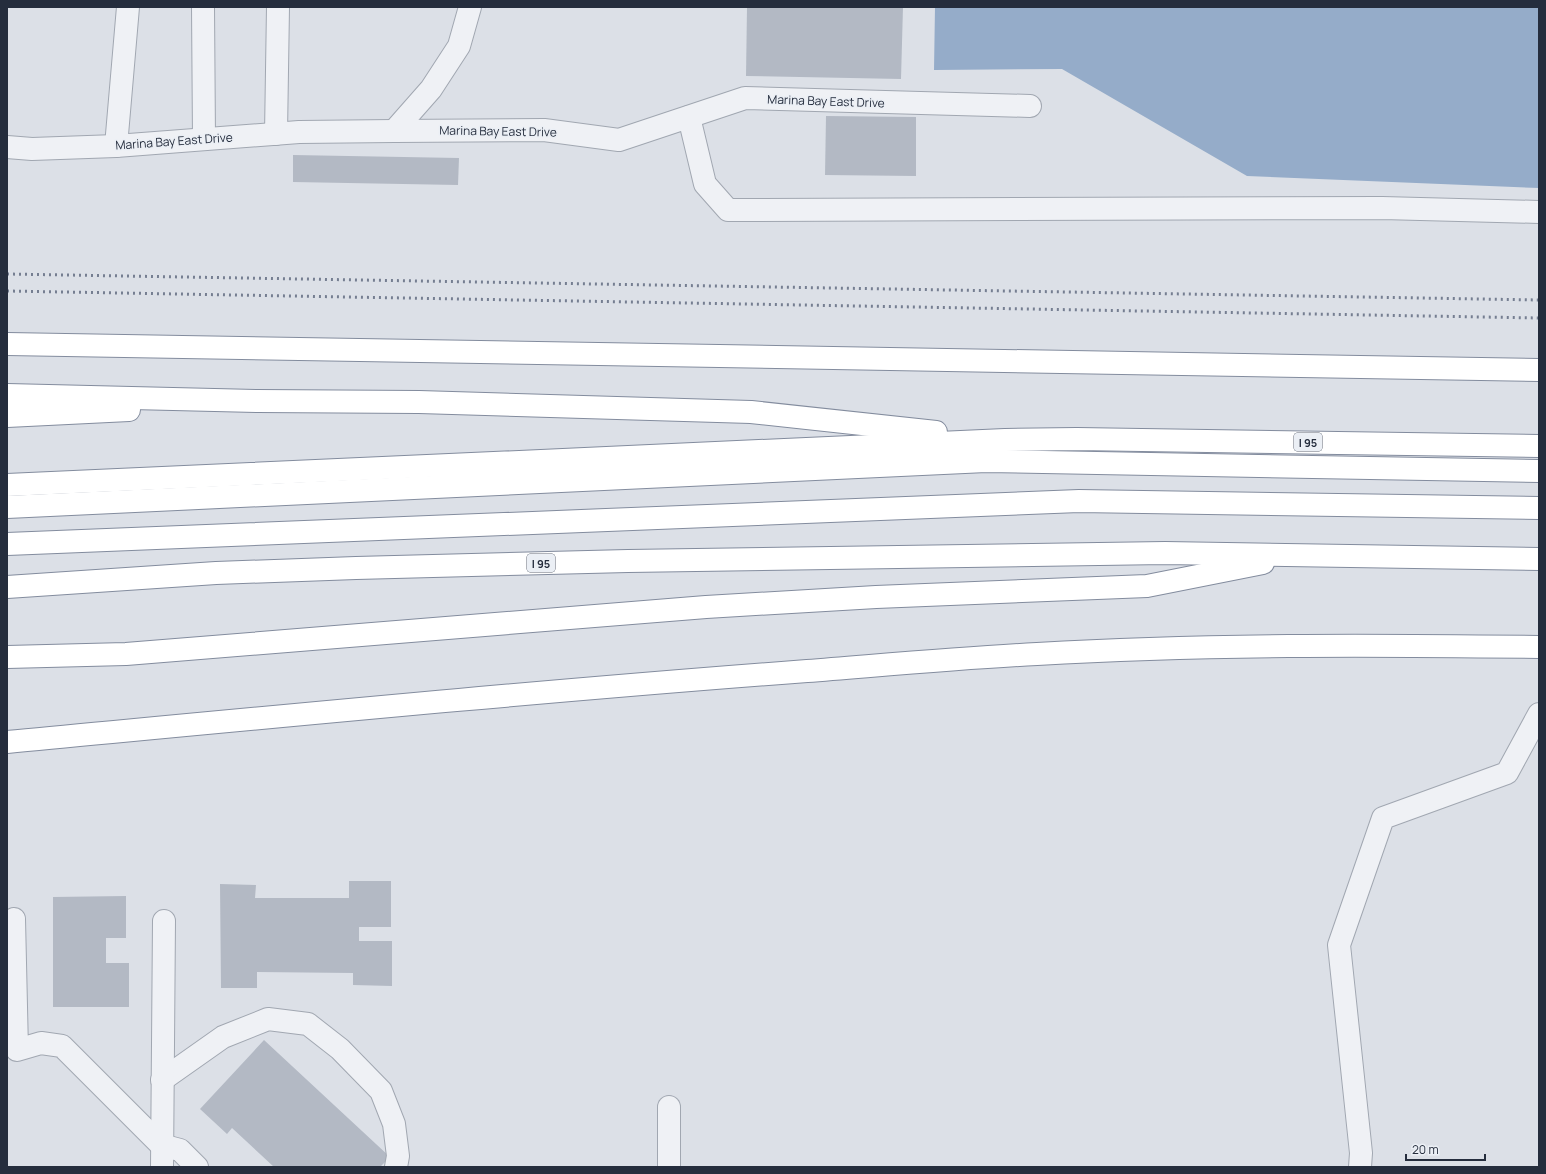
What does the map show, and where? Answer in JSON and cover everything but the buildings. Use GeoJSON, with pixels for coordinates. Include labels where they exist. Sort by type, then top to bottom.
{"type":"FeatureCollection","features":[{"type":"Feature","properties":{"kind":"highway"},"geometry":{"type":"LineString","coordinates":[[7,344],[1539,370]]}},
{"type":"Feature","properties":{"kind":"highway"},"geometry":{"type":"LineString","coordinates":[[7,395],[258,401],[426,403],[751,412],[1005,440]]}},
{"type":"Feature","properties":{"kind":"highway"},"geometry":{"type":"LineString","coordinates":[[7,416],[74,414],[258,401]]}},
{"type":"Feature","properties":{"kind":"highway","name":"I 95"},"geometry":{"type":"LineString","coordinates":[[7,485],[1005,440],[1077,439],[1539,446]]}},
{"type":"Feature","properties":{"kind":"highway"},"geometry":{"type":"LineString","coordinates":[[7,507],[978,461],[1539,471]]}},
{"type":"Feature","properties":{"kind":"highway"},"geometry":{"type":"LineString","coordinates":[[7,544],[1079,501],[1539,508]]}},
{"type":"Feature","properties":{"kind":"highway","name":"I 95"},"geometry":{"type":"LineString","coordinates":[[7,587],[216,573],[628,560],[1165,553],[1539,559]]}},
{"type":"Feature","properties":{"kind":"highway"},"geometry":{"type":"LineString","coordinates":[[7,657],[126,654],[706,607],[884,596],[1147,586],[1307,555]]}},
{"type":"Feature","properties":{"kind":"highway"},"geometry":{"type":"LineString","coordinates":[[7,742],[656,683],[1047,653],[1222,647],[1343,645],[1539,647]]}},
{"type":"Feature","properties":{"kind":"highway"},"geometry":{"type":"LineString","coordinates":[[7,671],[126,654]]}},
{"type":"Feature","properties":{"kind":"street"},"geometry":{"type":"LineString","coordinates":[[116,146],[128,7]]}},
{"type":"Feature","properties":{"kind":"street"},"geometry":{"type":"LineString","coordinates":[[203,7],[204,139]]}},
{"type":"Feature","properties":{"kind":"street"},"geometry":{"type":"LineString","coordinates":[[276,134],[278,7]]}},
{"type":"Feature","properties":{"kind":"street"},"geometry":{"type":"LineString","coordinates":[[394,131],[431,89],[459,46],[470,7]]}},
{"type":"Feature","properties":{"kind":"street","name":"Marina Bay East Drive"},"geometry":{"type":"LineString","coordinates":[[7,147],[32,149],[116,146],[300,132],[544,130],[620,140],[745,98],[1030,106]]}},
{"type":"Feature","properties":{"kind":"street"},"geometry":{"type":"LineString","coordinates":[[689,117],[705,184],[728,210],[1382,208],[1539,212]]}},
{"type":"Feature","properties":{"kind":"street"},"geometry":{"type":"LineString","coordinates":[[1360,1167],[1361,1153],[1339,945],[1383,818],[1507,773],[1539,714]]}},
{"type":"Feature","properties":{"kind":"street"},"geometry":{"type":"LineString","coordinates":[[14,919],[12,1054],[41,1043],[62,1046],[161,1145],[180,1150],[197,1167]]}},
{"type":"Feature","properties":{"kind":"street"},"geometry":{"type":"LineString","coordinates":[[162,1167],[164,921]]}},
{"type":"Feature","properties":{"kind":"street"},"geometry":{"type":"LineString","coordinates":[[162,1080],[223,1037],[268,1019],[308,1024],[340,1049],[381,1091],[394,1124],[398,1156],[396,1167]]}},
{"type":"Feature","properties":{"kind":"street"},"geometry":{"type":"LineString","coordinates":[[669,1107],[669,1167]]}},
{"type":"Feature","properties":{"kind":"water"},"geometry":{"type":"Polygon","coordinates":[[[935,7],[1539,7],[1539,188],[1247,176],[1062,69],[934,70],[935,7]]]}},
{"type":"Feature","properties":{"kind":"railway"},"geometry":{"type":"LineString","coordinates":[[7,274],[1539,300]]}},
{"type":"Feature","properties":{"kind":"railway"},"geometry":{"type":"LineString","coordinates":[[7,291],[1539,318]]}}]}
